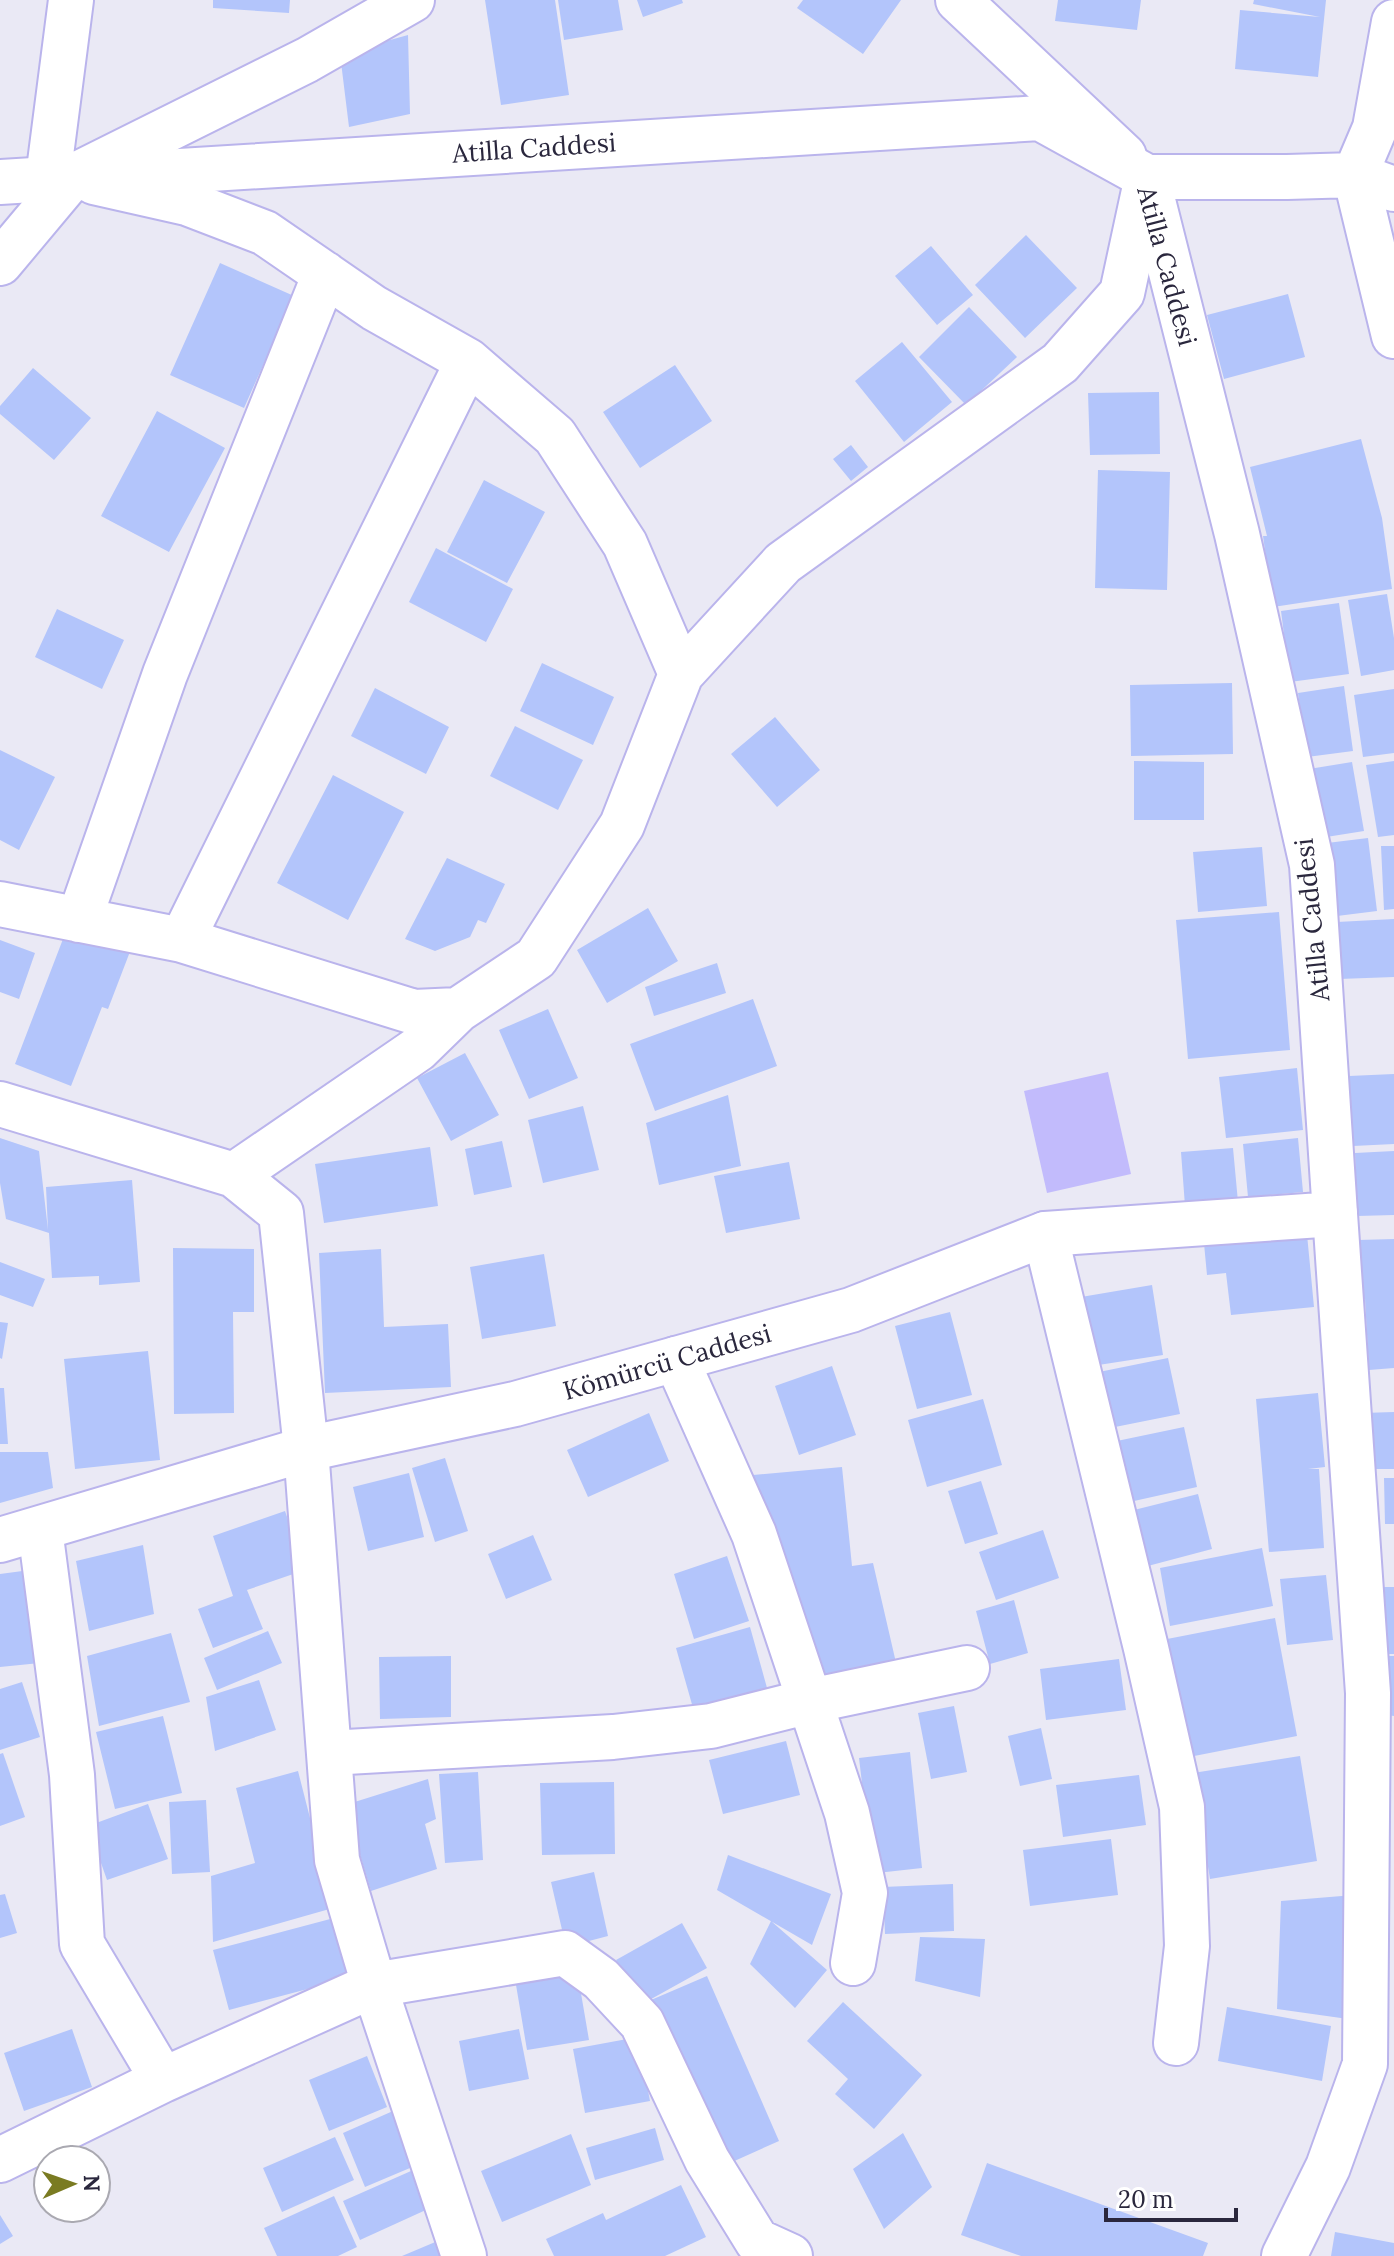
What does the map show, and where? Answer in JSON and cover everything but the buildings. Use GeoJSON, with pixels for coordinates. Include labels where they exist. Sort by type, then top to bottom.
{"type":"FeatureCollection","features":[{"type":"Feature","properties":{"kind":"street"},"geometry":{"type":"LineString","coordinates":[[60,177],[71,0]]}},
{"type":"Feature","properties":{"kind":"street"},"geometry":{"type":"LineString","coordinates":[[0,263],[60,177],[307,60],[412,0]]}},
{"type":"Feature","properties":{"kind":"street"},"geometry":{"type":"LineString","coordinates":[[958,0],[1147,177],[1287,177],[1374,182]]}},
{"type":"Feature","properties":{"kind":"street"},"geometry":{"type":"LineString","coordinates":[[1394,22],[1375,128],[1374,182],[1394,336]]}},
{"type":"Feature","properties":{"kind":"street","name":"Atilla Caddesi"},"geometry":{"type":"LineString","coordinates":[[0,182],[1040,118],[1147,177],[1237,534],[1312,865],[1368,1693],[1365,2064]]}},
{"type":"Feature","properties":{"kind":"street"},"geometry":{"type":"LineString","coordinates":[[60,177],[187,203],[265,233],[374,308],[468,361],[555,436],[625,544],[681,674]]}},
{"type":"Feature","properties":{"kind":"street"},"geometry":{"type":"LineString","coordinates":[[234,1175],[418,1049],[458,1010],[536,958],[622,825],[681,674],[783,563],[1060,363],[1122,293],[1147,177]]}},
{"type":"Feature","properties":{"kind":"street"},"geometry":{"type":"LineString","coordinates":[[79,920],[165,674],[325,274]]}},
{"type":"Feature","properties":{"kind":"street"},"geometry":{"type":"LineString","coordinates":[[182,940],[468,361]]}},
{"type":"Feature","properties":{"kind":"street"},"geometry":{"type":"LineString","coordinates":[[0,904],[182,940],[414,1012],[458,1010]]}},
{"type":"Feature","properties":{"kind":"street"},"geometry":{"type":"LineString","coordinates":[[0,1104],[234,1175],[281,1213],[306,1449],[337,1860],[374,1985],[464,2256]]}},
{"type":"Feature","properties":{"kind":"street","name":"Kömürcü Caddesi"},"geometry":{"type":"LineString","coordinates":[[20,1534],[306,1449],[515,1404],[851,1310],[1045,1234],[1335,1214]]}},
{"type":"Feature","properties":{"kind":"street"},"geometry":{"type":"LineString","coordinates":[[1045,1234],[1182,1807],[1187,1946],[1176,2043]]}},
{"type":"Feature","properties":{"kind":"street"},"geometry":{"type":"LineString","coordinates":[[676,1359],[754,1534],[847,1813],[865,1893],[853,1963]]}},
{"type":"Feature","properties":{"kind":"street"},"geometry":{"type":"LineString","coordinates":[[20,1534],[72,1775],[82,1944],[163,2080]]}},
{"type":"Feature","properties":{"kind":"street"},"geometry":{"type":"LineString","coordinates":[[329,1753],[613,1737],[711,1726],[810,1701],[967,1668]]}},
{"type":"Feature","properties":{"kind":"street"},"geometry":{"type":"LineString","coordinates":[[0,2160],[163,2080],[374,1985],[565,1953],[601,1979],[642,2023],[707,2160],[757,2241],[790,2256]]}},
{"type":"Feature","properties":{"kind":"street"},"geometry":{"type":"LineString","coordinates":[[1284,2256],[1328,2167],[1394,1979]]}},
{"type":"Feature","properties":{"kind":"shaded area"},"geometry":{"type":"Polygon","coordinates":[[[1108,1072],[1131,1174],[1047,1193],[1024,1091],[1108,1072]]]}}]}
